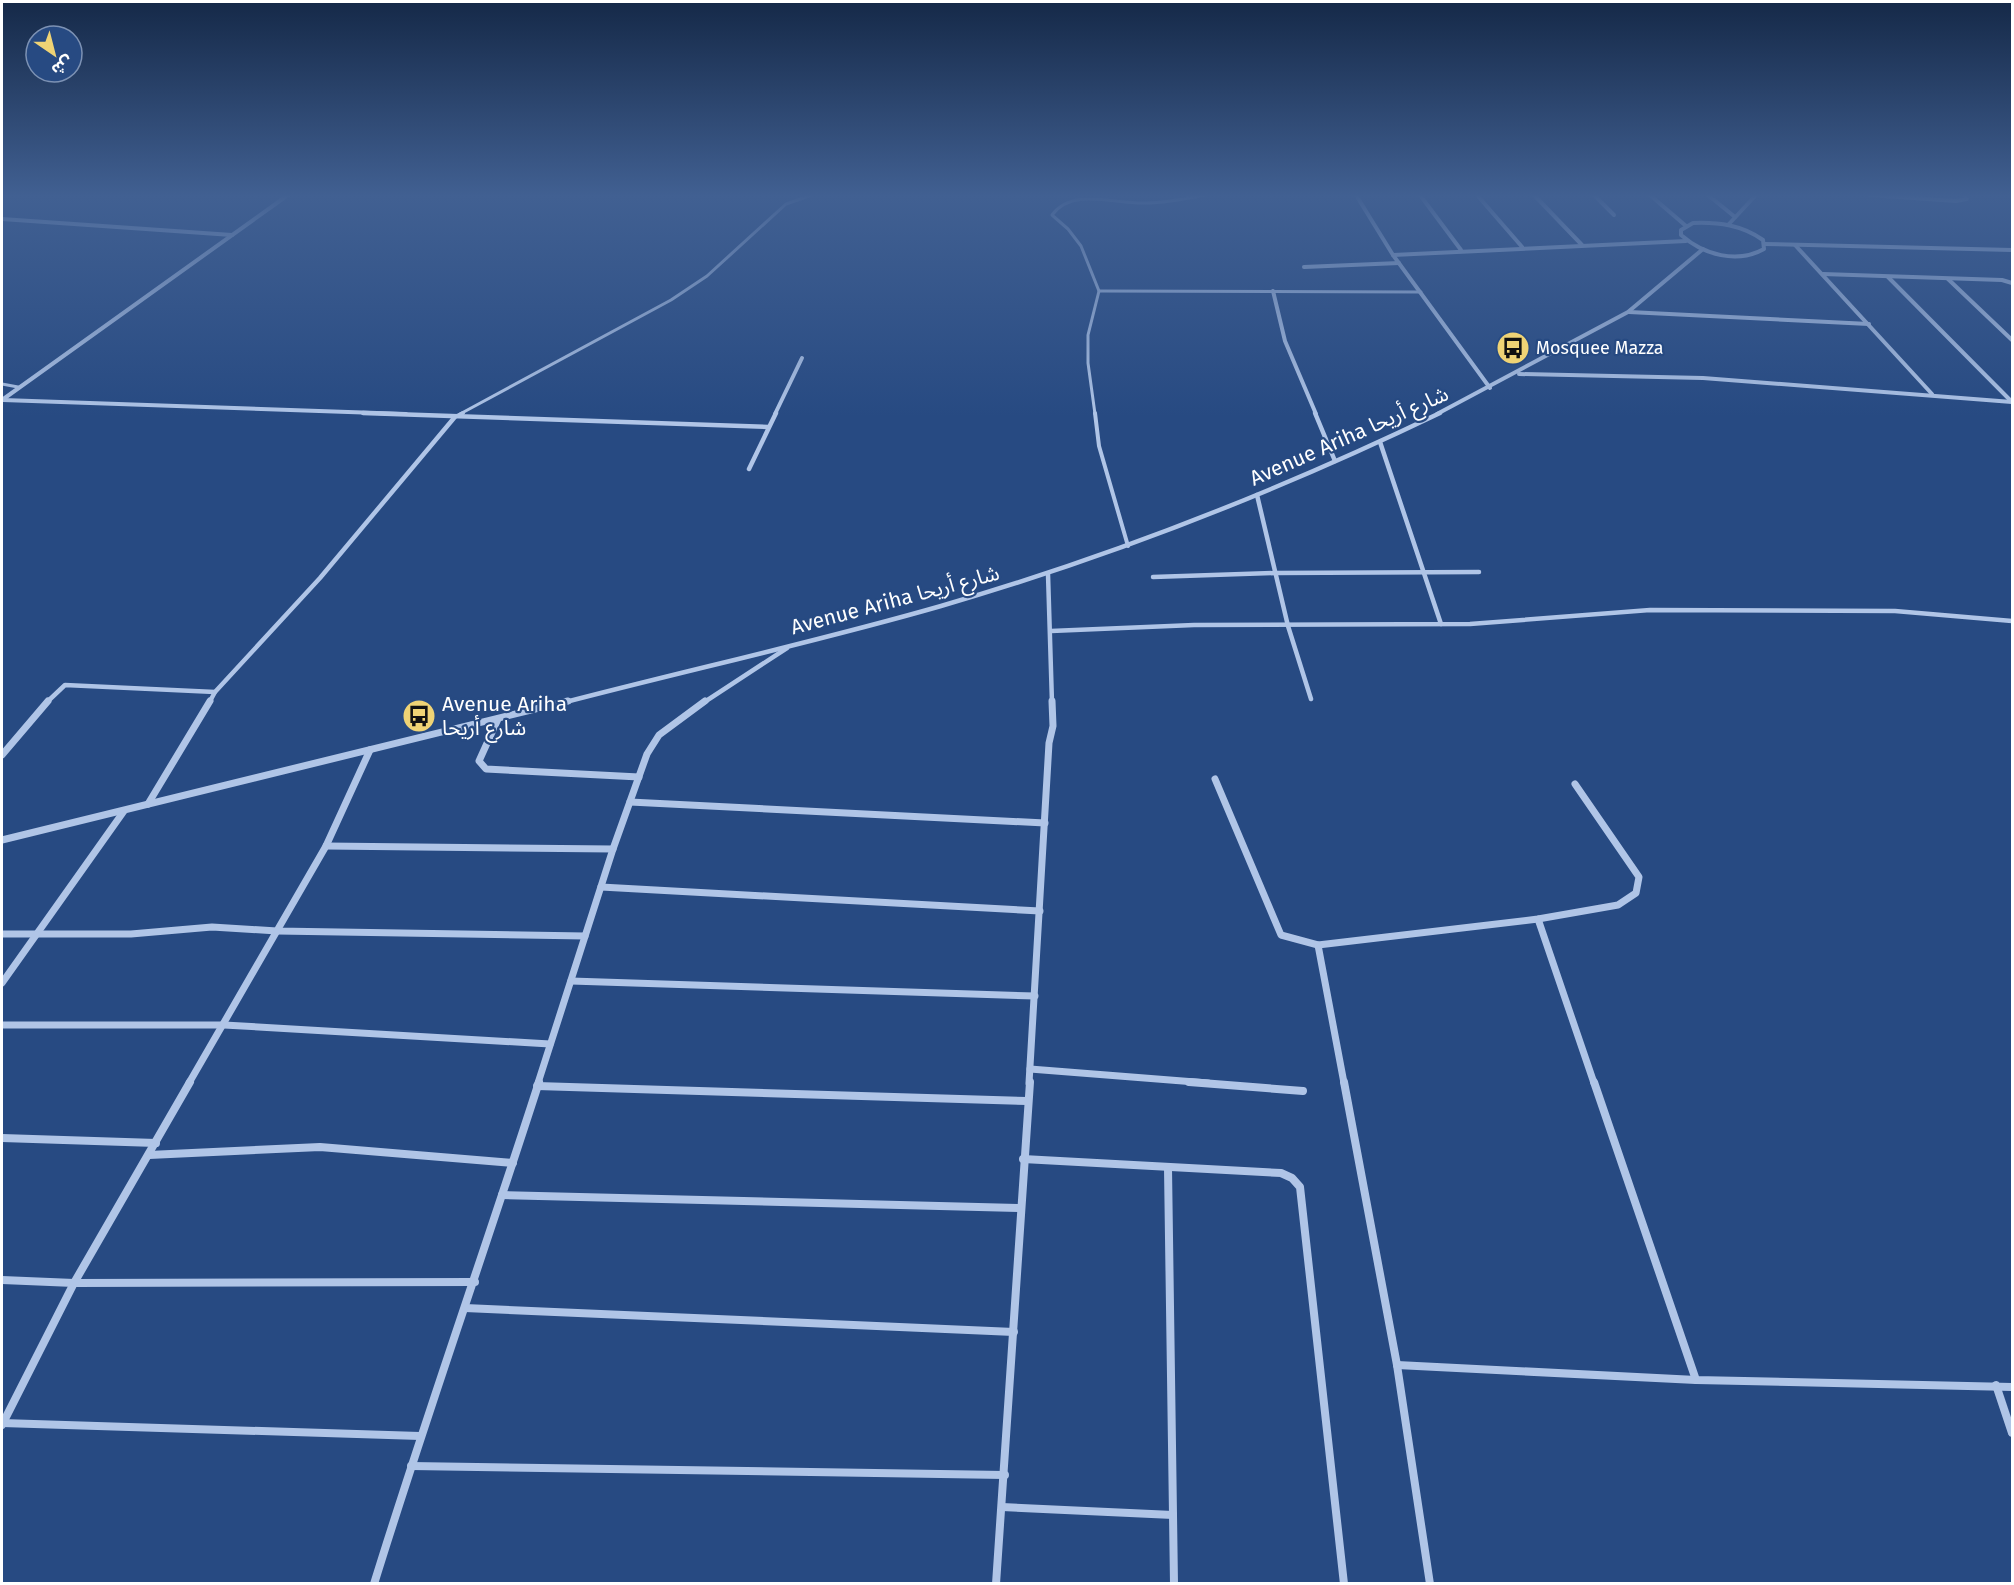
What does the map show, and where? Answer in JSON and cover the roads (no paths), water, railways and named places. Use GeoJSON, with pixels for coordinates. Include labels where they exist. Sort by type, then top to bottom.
{"type":"FeatureCollection","features":[{"type":"Feature","properties":{"kind":"street"},"geometry":{"type":"LineString","coordinates":[[2,400],[184,269]]}},
{"type":"Feature","properties":{"kind":"street"},"geometry":{"type":"LineString","coordinates":[[1404,269],[1490,388]]}},
{"type":"Feature","properties":{"kind":"street","name":"Avenue Ariha شارع أريحا"},"geometry":{"type":"LineString","coordinates":[[2,840],[498,719],[941,606],[1048,574],[1128,546],[1257,495],[1380,442],[1517,374],[1628,312],[1679,269]]}},
{"type":"Feature","properties":{"kind":"street"},"geometry":{"type":"LineString","coordinates":[[1818,269],[1932,394]]}},
{"type":"Feature","properties":{"kind":"street"},"geometry":{"type":"LineString","coordinates":[[1823,274],[1947,278],[2013,283]]}},
{"type":"Feature","properties":{"kind":"street"},"geometry":{"type":"LineString","coordinates":[[1888,276],[2012,402]]}},
{"type":"Feature","properties":{"kind":"street"},"geometry":{"type":"LineString","coordinates":[[1947,278],[2013,340]]}},
{"type":"Feature","properties":{"kind":"street"},"geometry":{"type":"LineString","coordinates":[[1272,291],[1286,341],[1335,462]]}},
{"type":"Feature","properties":{"kind":"street"},"geometry":{"type":"LineString","coordinates":[[1628,312],[1869,324]]}},
{"type":"Feature","properties":{"kind":"street"},"geometry":{"type":"LineString","coordinates":[[749,469],[802,358]]}},
{"type":"Feature","properties":{"kind":"street"},"geometry":{"type":"LineString","coordinates":[[1517,374],[1703,378],[2012,402]]}},
{"type":"Feature","properties":{"kind":"street"},"geometry":{"type":"LineString","coordinates":[[2,400],[454,418],[768,427]]}},
{"type":"Feature","properties":{"kind":"street"},"geometry":{"type":"LineString","coordinates":[[148,804],[215,692],[320,578],[454,418]]}},
{"type":"Feature","properties":{"kind":"street"},"geometry":{"type":"LineString","coordinates":[[1380,442],[1441,624]]}},
{"type":"Feature","properties":{"kind":"street"},"geometry":{"type":"LineString","coordinates":[[1257,495],[1288,626],[1311,699]]}},
{"type":"Feature","properties":{"kind":"street"},"geometry":{"type":"LineString","coordinates":[[1153,577],[1275,573],[1479,572]]}},
{"type":"Feature","properties":{"kind":"street"},"geometry":{"type":"LineString","coordinates":[[996,1584],[1005,1475],[1049,743],[1053,726],[1048,574]]}},
{"type":"Feature","properties":{"kind":"street"},"geometry":{"type":"LineString","coordinates":[[1051,631],[1194,625],[1470,624],[1650,610],[1895,611],[2013,621]]}},
{"type":"Feature","properties":{"kind":"street"},"geometry":{"type":"LineString","coordinates":[[374,1584],[420,1436],[475,1282],[613,849],[647,754],[659,735],[676,720],[792,644]]}},
{"type":"Feature","properties":{"kind":"street"},"geometry":{"type":"LineString","coordinates":[[2,755],[51,696],[65,685],[215,692]]}},
{"type":"Feature","properties":{"kind":"street"},"geometry":{"type":"LineString","coordinates":[[498,719],[479,760],[486,769],[639,777]]}},
{"type":"Feature","properties":{"kind":"street"},"geometry":{"type":"LineString","coordinates":[[370,750],[326,846],[74,1283],[2,1424],[420,1436]]}},
{"type":"Feature","properties":{"kind":"street"},"geometry":{"type":"LineString","coordinates":[[1215,779],[1281,935],[1318,945],[1538,919],[1618,905],[1636,893],[1639,877],[1575,784]]}},
{"type":"Feature","properties":{"kind":"street"},"geometry":{"type":"LineString","coordinates":[[630,802],[1045,823]]}},
{"type":"Feature","properties":{"kind":"street"},"geometry":{"type":"LineString","coordinates":[[2,982],[124,810]]}},
{"type":"Feature","properties":{"kind":"street"},"geometry":{"type":"LineString","coordinates":[[326,846],[613,849]]}},
{"type":"Feature","properties":{"kind":"street"},"geometry":{"type":"LineString","coordinates":[[601,887],[1040,911]]}},
{"type":"Feature","properties":{"kind":"street"},"geometry":{"type":"LineString","coordinates":[[1538,919],[1696,1380]]}},
{"type":"Feature","properties":{"kind":"street"},"geometry":{"type":"LineString","coordinates":[[2,934],[34,936],[131,934],[193,927],[277,931],[585,936]]}},
{"type":"Feature","properties":{"kind":"street"},"geometry":{"type":"LineString","coordinates":[[1318,945],[1397,1365],[1430,1584]]}},
{"type":"Feature","properties":{"kind":"street"},"geometry":{"type":"LineString","coordinates":[[571,981],[1035,996]]}},
{"type":"Feature","properties":{"kind":"street"},"geometry":{"type":"LineString","coordinates":[[2,1025],[224,1025],[550,1044]]}},
{"type":"Feature","properties":{"kind":"street"},"geometry":{"type":"LineString","coordinates":[[1030,1069],[1303,1091]]}},
{"type":"Feature","properties":{"kind":"street"},"geometry":{"type":"LineString","coordinates":[[537,1086],[1027,1101]]}},
{"type":"Feature","properties":{"kind":"street"},"geometry":{"type":"LineString","coordinates":[[2,1138],[156,1143]]}},
{"type":"Feature","properties":{"kind":"street"},"geometry":{"type":"LineString","coordinates":[[148,1155],[320,1147],[513,1163]]}},
{"type":"Feature","properties":{"kind":"street"},"geometry":{"type":"LineString","coordinates":[[1023,1159],[1281,1173],[1292,1178],[1300,1187],[1344,1584]]}},
{"type":"Feature","properties":{"kind":"street"},"geometry":{"type":"LineString","coordinates":[[1168,1168],[1173,1584]]}},
{"type":"Feature","properties":{"kind":"street"},"geometry":{"type":"LineString","coordinates":[[502,1195],[1020,1208]]}},
{"type":"Feature","properties":{"kind":"street"},"geometry":{"type":"LineString","coordinates":[[2,1280],[74,1283],[475,1282]]}},
{"type":"Feature","properties":{"kind":"street"},"geometry":{"type":"LineString","coordinates":[[465,1308],[1014,1332]]}},
{"type":"Feature","properties":{"kind":"street"},"geometry":{"type":"LineString","coordinates":[[1397,1365],[1696,1380],[2013,1387]]}},
{"type":"Feature","properties":{"kind":"street"},"geometry":{"type":"LineString","coordinates":[[1996,1385],[2013,1433]]}},
{"type":"Feature","properties":{"kind":"street"},"geometry":{"type":"LineString","coordinates":[[411,1466],[1005,1475]]}},
{"type":"Feature","properties":{"kind":"street"},"geometry":{"type":"LineString","coordinates":[[1002,1507],[1173,1515]]}},
{"type":"Feature","properties":{"kind":"lane"},"geometry":{"type":"LineString","coordinates":[[454,418],[671,300],[715,269]]}},
{"type":"Feature","properties":{"kind":"lane"},"geometry":{"type":"LineString","coordinates":[[1090,269],[1099,291],[1088,335],[1088,363],[1099,446],[1128,546]]}},
{"type":"Feature","properties":{"kind":"lane"},"geometry":{"type":"LineString","coordinates":[[1099,291],[1420,292]]}},
{"type":"Feature","properties":{"kind":"lane"},"geometry":{"type":"LineString","coordinates":[[2,384],[18,387]]}},
{"type":"Feature","properties":{"kind":"place","name":"Mosquee Mazza"},"geometry":{"type":"Point","coordinates":[1513,348]}},
{"type":"Feature","properties":{"kind":"place","name":"Avenue Ariha شارع أريحا"},"geometry":{"type":"Point","coordinates":[419,716]}}]}
